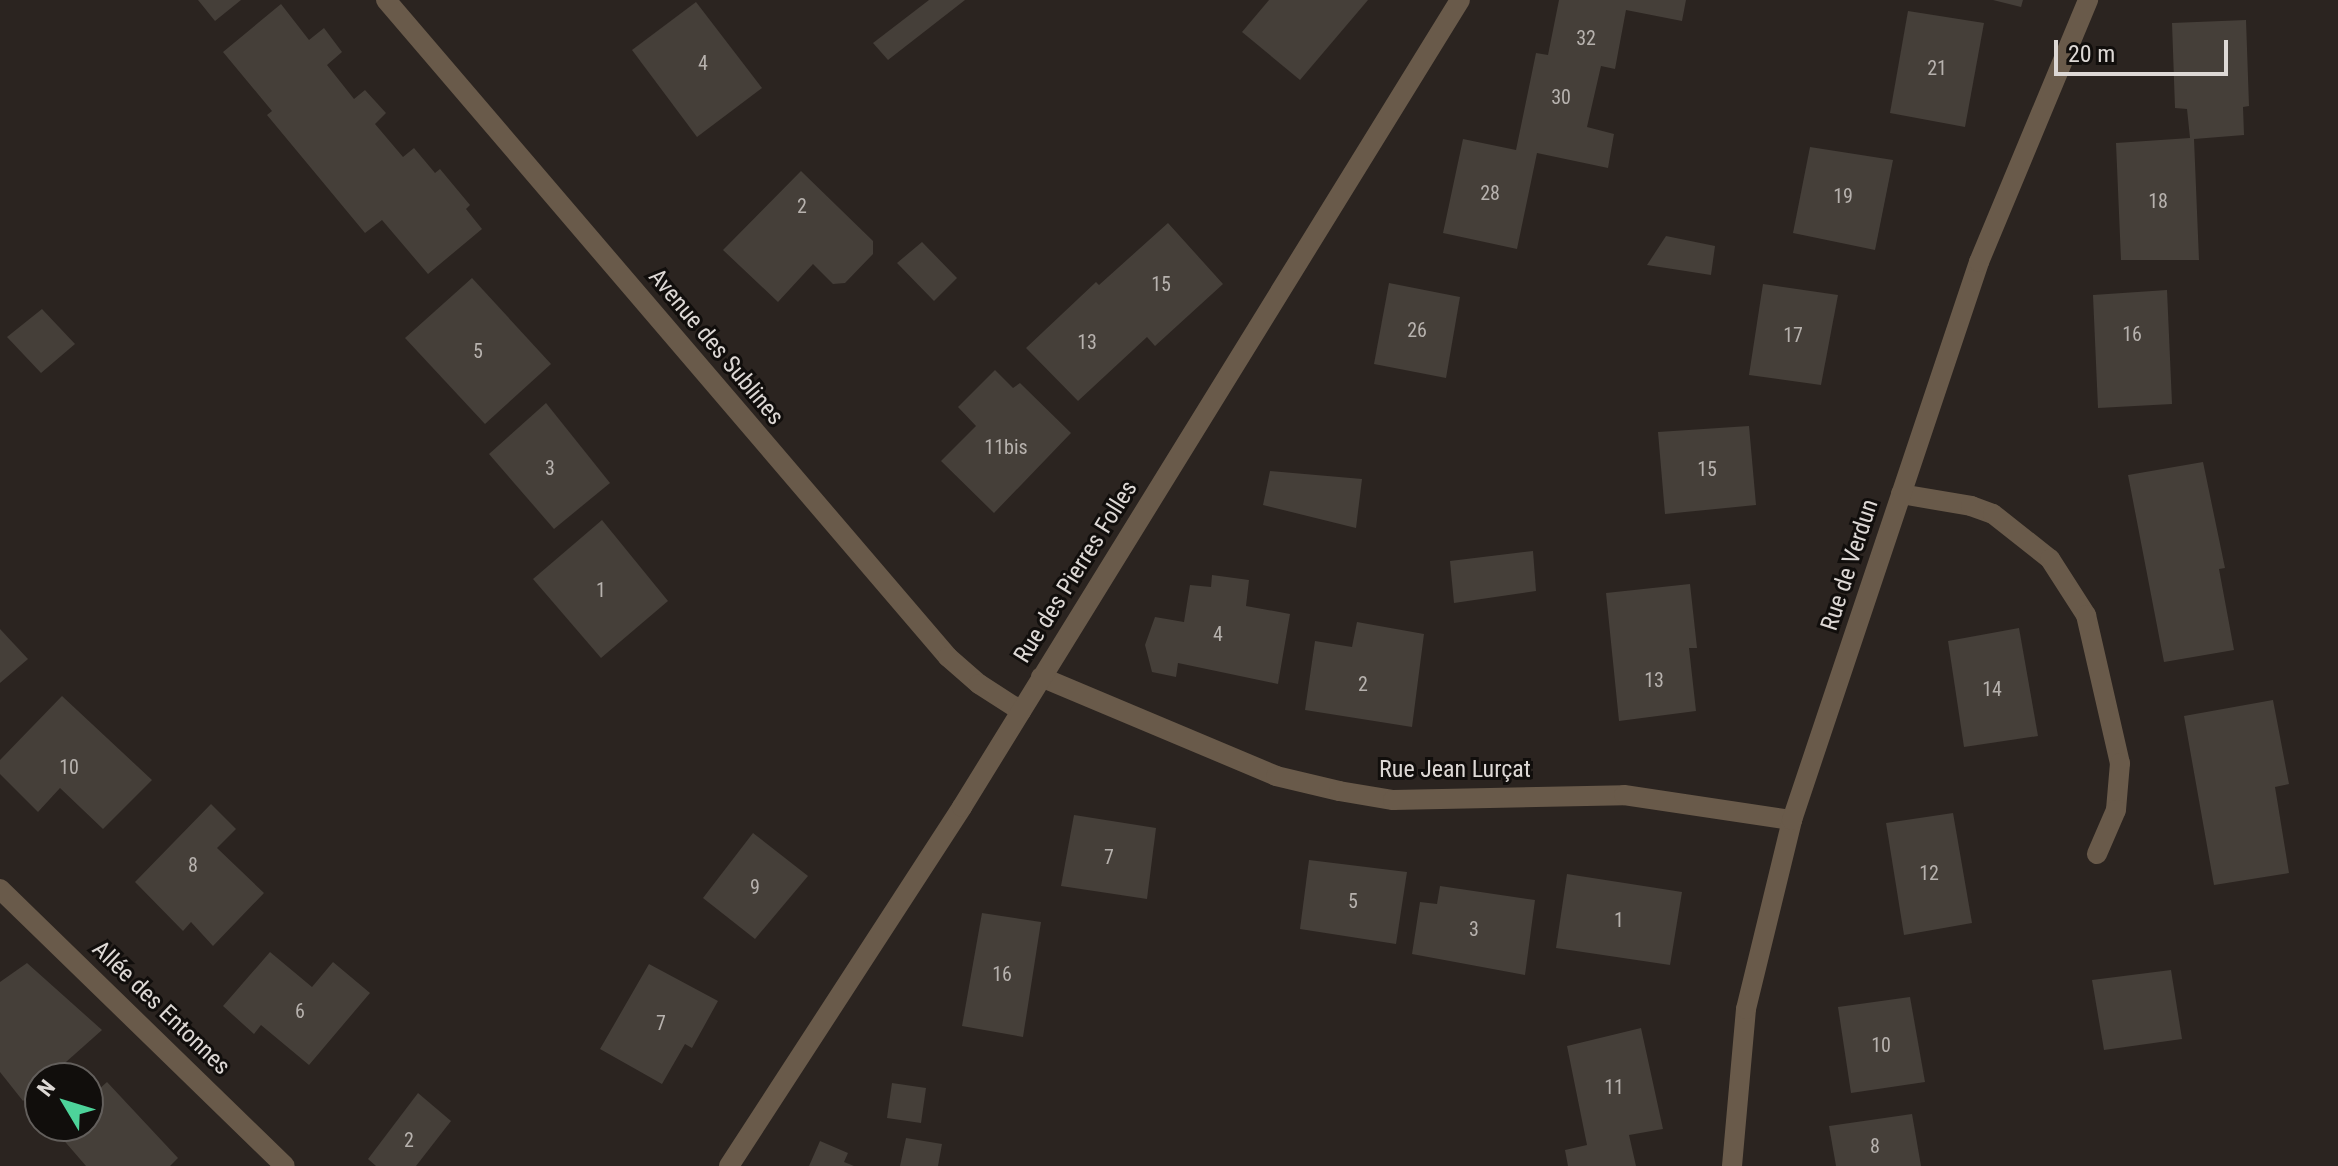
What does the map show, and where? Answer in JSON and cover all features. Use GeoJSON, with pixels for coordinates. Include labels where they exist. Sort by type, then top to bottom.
{"type":"FeatureCollection","features":[{"type":"Feature","properties":{"kind":"street","name":"Avenue des Sublines"},"geometry":{"type":"LineString","coordinates":[[386,0],[924,630],[979,684],[1021,711]]}},
{"type":"Feature","properties":{"kind":"street","name":"Rue des Pierres Folles"},"geometry":{"type":"LineString","coordinates":[[729,1166],[1021,711],[1460,0]]}},
{"type":"Feature","properties":{"kind":"street","name":"Rue de Verdun"},"geometry":{"type":"LineString","coordinates":[[1732,1166],[1746,1009],[1792,820],[1979,262],[2088,0]]}},
{"type":"Feature","properties":{"kind":"street"},"geometry":{"type":"LineString","coordinates":[[1901,494],[1971,506],[1993,514],[2050,559],[2086,615],[2120,763],[2116,810],[2097,854]]}},
{"type":"Feature","properties":{"kind":"street","name":"Rue Jean Lurçat"},"geometry":{"type":"LineString","coordinates":[[1041,677],[1276,776],[1339,791],[1393,800],[1624,795],[1792,820]]}},
{"type":"Feature","properties":{"kind":"street","name":"Allée des Entonnes"},"geometry":{"type":"LineString","coordinates":[[0,889],[285,1166]]}},
{"type":"Feature","properties":{"kind":"building"},"geometry":{"type":"Polygon","coordinates":[[[198,0],[241,0],[215,21],[198,0]]]}},
{"type":"Feature","properties":{"kind":"building"},"geometry":{"type":"Polygon","coordinates":[[[929,0],[965,0],[888,60],[873,43],[929,0]]]}},
{"type":"Feature","properties":{"kind":"building"},"geometry":{"type":"Polygon","coordinates":[[[1269,0],[1368,0],[1300,80],[1242,32],[1269,0]]]}},
{"type":"Feature","properties":{"kind":"building"},"geometry":{"type":"Polygon","coordinates":[[[1559,0],[1686,0],[1682,21],[1626,10],[1615,69],[1601,66],[1587,127],[1614,134],[1608,168],[1537,153],[1517,249],[1443,233],[1463,139],[1516,150],[1536,53],[1548,55],[1559,0]]]}},
{"type":"Feature","properties":{"kind":"building"},"geometry":{"type":"Polygon","coordinates":[[[1993,0],[2023,0],[2021,7],[1993,0]]]}},
{"type":"Feature","properties":{"kind":"building"},"geometry":{"type":"Polygon","coordinates":[[[696,2],[762,88],[697,137],[632,50],[696,2]]]}},
{"type":"Feature","properties":{"kind":"building"},"geometry":{"type":"Polygon","coordinates":[[[281,4],[309,40],[324,28],[342,52],[327,65],[354,99],[365,90],[386,113],[375,124],[403,157],[414,148],[435,173],[440,169],[470,205],[466,209],[482,229],[428,274],[382,220],[365,233],[267,115],[272,111],[223,52],[281,4]]]}},
{"type":"Feature","properties":{"kind":"building"},"geometry":{"type":"Polygon","coordinates":[[[1908,11],[1984,23],[1965,127],[1890,113],[1908,11]]]}},
{"type":"Feature","properties":{"kind":"building"},"geometry":{"type":"Polygon","coordinates":[[[2246,20],[2249,106],[2243,107],[2244,135],[2194,139],[2199,260],[2121,260],[2116,143],[2190,138],[2187,109],[2175,108],[2172,23],[2246,20]]]}},
{"type":"Feature","properties":{"kind":"building"},"geometry":{"type":"Polygon","coordinates":[[[1810,147],[1893,160],[1875,250],[1793,233],[1810,147]]]}},
{"type":"Feature","properties":{"kind":"building"},"geometry":{"type":"Polygon","coordinates":[[[801,171],[873,241],[873,254],[845,283],[833,284],[813,264],[778,302],[723,250],[801,171]]]}},
{"type":"Feature","properties":{"kind":"building"},"geometry":{"type":"Polygon","coordinates":[[[1168,223],[1223,284],[1155,346],[1147,337],[1078,401],[1026,348],[1096,282],[1099,285],[1168,223]]]}},
{"type":"Feature","properties":{"kind":"building"},"geometry":{"type":"Polygon","coordinates":[[[1666,236],[1715,246],[1711,275],[1647,265],[1666,236]]]}},
{"type":"Feature","properties":{"kind":"building"},"geometry":{"type":"Polygon","coordinates":[[[922,242],[957,278],[934,301],[897,263],[922,242]]]}},
{"type":"Feature","properties":{"kind":"building"},"geometry":{"type":"Polygon","coordinates":[[[472,278],[551,364],[485,424],[405,338],[472,278]]]}},
{"type":"Feature","properties":{"kind":"building"},"geometry":{"type":"Polygon","coordinates":[[[1389,283],[1460,297],[1446,378],[1374,364],[1389,283]]]}},
{"type":"Feature","properties":{"kind":"building"},"geometry":{"type":"Polygon","coordinates":[[[1763,284],[1838,295],[1821,385],[1749,375],[1763,284]]]}},
{"type":"Feature","properties":{"kind":"building"},"geometry":{"type":"Polygon","coordinates":[[[2167,290],[2172,404],[2098,408],[2093,295],[2167,290]]]}},
{"type":"Feature","properties":{"kind":"building"},"geometry":{"type":"Polygon","coordinates":[[[42,309],[75,344],[41,373],[7,337],[42,309]]]}},
{"type":"Feature","properties":{"kind":"building"},"geometry":{"type":"Polygon","coordinates":[[[995,370],[1013,388],[1020,383],[1071,433],[994,513],[941,461],[976,426],[958,407],[995,370]]]}},
{"type":"Feature","properties":{"kind":"building"},"geometry":{"type":"Polygon","coordinates":[[[546,403],[610,483],[554,529],[489,454],[546,403]]]}},
{"type":"Feature","properties":{"kind":"building"},"geometry":{"type":"Polygon","coordinates":[[[1749,426],[1756,505],[1665,514],[1658,432],[1749,426]]]}},
{"type":"Feature","properties":{"kind":"building"},"geometry":{"type":"Polygon","coordinates":[[[2203,462],[2225,568],[2219,569],[2234,650],[2164,662],[2128,475],[2203,462]]]}},
{"type":"Feature","properties":{"kind":"building"},"geometry":{"type":"Polygon","coordinates":[[[1270,471],[1362,479],[1356,528],[1263,505],[1270,471]]]}},
{"type":"Feature","properties":{"kind":"building"},"geometry":{"type":"Polygon","coordinates":[[[602,520],[668,601],[601,658],[533,579],[602,520]]]}},
{"type":"Feature","properties":{"kind":"building"},"geometry":{"type":"Polygon","coordinates":[[[1533,551],[1536,591],[1454,603],[1450,561],[1533,551]]]}},
{"type":"Feature","properties":{"kind":"building"},"geometry":{"type":"Polygon","coordinates":[[[1212,575],[1249,580],[1246,606],[1290,614],[1278,684],[1178,663],[1176,677],[1152,672],[1145,645],[1155,617],[1184,622],[1190,585],[1211,587],[1212,575]]]}},
{"type":"Feature","properties":{"kind":"building"},"geometry":{"type":"Polygon","coordinates":[[[1690,584],[1697,648],[1689,648],[1696,711],[1619,721],[1606,593],[1690,584]]]}},
{"type":"Feature","properties":{"kind":"building"},"geometry":{"type":"Polygon","coordinates":[[[1357,622],[1424,634],[1412,727],[1305,710],[1315,641],[1352,647],[1357,622]]]}},
{"type":"Feature","properties":{"kind":"building"},"geometry":{"type":"Polygon","coordinates":[[[2019,628],[2038,736],[1964,747],[1948,641],[2019,628]]]}},
{"type":"Feature","properties":{"kind":"building"},"geometry":{"type":"Polygon","coordinates":[[[0,629],[28,659],[0,683],[0,629]]]}},
{"type":"Feature","properties":{"kind":"building"},"geometry":{"type":"Polygon","coordinates":[[[62,696],[152,780],[103,829],[60,788],[38,812],[0,774],[0,760],[62,696]]]}},
{"type":"Feature","properties":{"kind":"building"},"geometry":{"type":"Polygon","coordinates":[[[2273,700],[2289,784],[2275,787],[2289,873],[2214,885],[2184,716],[2273,700]]]}},
{"type":"Feature","properties":{"kind":"building"},"geometry":{"type":"Polygon","coordinates":[[[211,804],[236,829],[217,848],[264,893],[213,946],[191,922],[183,931],[135,882],[211,804]]]}},
{"type":"Feature","properties":{"kind":"building"},"geometry":{"type":"Polygon","coordinates":[[[1953,813],[1972,923],[1904,935],[1886,823],[1953,813]]]}},
{"type":"Feature","properties":{"kind":"building"},"geometry":{"type":"Polygon","coordinates":[[[1074,815],[1156,828],[1147,899],[1061,886],[1074,815]]]}},
{"type":"Feature","properties":{"kind":"building"},"geometry":{"type":"Polygon","coordinates":[[[753,833],[808,876],[755,939],[703,898],[753,833]]]}},
{"type":"Feature","properties":{"kind":"building"},"geometry":{"type":"Polygon","coordinates":[[[1309,860],[1407,872],[1396,944],[1300,929],[1309,860]]]}},
{"type":"Feature","properties":{"kind":"building"},"geometry":{"type":"Polygon","coordinates":[[[1567,874],[1682,892],[1670,965],[1556,948],[1567,874]]]}},
{"type":"Feature","properties":{"kind":"building"},"geometry":{"type":"Polygon","coordinates":[[[1440,886],[1535,900],[1525,975],[1412,954],[1420,902],[1437,904],[1440,886]]]}},
{"type":"Feature","properties":{"kind":"building"},"geometry":{"type":"Polygon","coordinates":[[[982,913],[1041,922],[1023,1037],[962,1026],[982,913]]]}},
{"type":"Feature","properties":{"kind":"building"},"geometry":{"type":"Polygon","coordinates":[[[270,952],[312,987],[333,962],[370,993],[309,1065],[261,1025],[254,1034],[223,1006],[270,952]]]}},
{"type":"Feature","properties":{"kind":"building"},"geometry":{"type":"Polygon","coordinates":[[[27,963],[102,1030],[66,1062],[24,1062],[23,1101],[0,1072],[0,982],[27,963]]]}},
{"type":"Feature","properties":{"kind":"building"},"geometry":{"type":"Polygon","coordinates":[[[649,964],[718,1001],[692,1048],[685,1044],[662,1084],[600,1049],[649,964]]]}},
{"type":"Feature","properties":{"kind":"building"},"geometry":{"type":"Polygon","coordinates":[[[2171,970],[2182,1039],[2104,1050],[2092,980],[2171,970]]]}},
{"type":"Feature","properties":{"kind":"building"},"geometry":{"type":"Polygon","coordinates":[[[1910,997],[1925,1082],[1851,1093],[1838,1007],[1910,997]]]}},
{"type":"Feature","properties":{"kind":"building"},"geometry":{"type":"Polygon","coordinates":[[[1641,1028],[1663,1129],[1629,1135],[1636,1166],[1568,1166],[1565,1150],[1587,1145],[1567,1046],[1641,1028]]]}},
{"type":"Feature","properties":{"kind":"building"},"geometry":{"type":"Polygon","coordinates":[[[107,1082],[178,1158],[170,1166],[86,1166],[65,1142],[104,1142],[104,1085],[107,1082]]]}},
{"type":"Feature","properties":{"kind":"building"},"geometry":{"type":"Polygon","coordinates":[[[892,1083],[926,1088],[921,1123],[887,1118],[892,1083]]]}},
{"type":"Feature","properties":{"kind":"building"},"geometry":{"type":"Polygon","coordinates":[[[418,1093],[451,1121],[416,1166],[376,1166],[368,1159],[418,1093]]]}},
{"type":"Feature","properties":{"kind":"building"},"geometry":{"type":"Polygon","coordinates":[[[1912,1114],[1921,1166],[1836,1166],[1829,1126],[1912,1114]]]}},
{"type":"Feature","properties":{"kind":"building"},"geometry":{"type":"Polygon","coordinates":[[[906,1138],[942,1144],[938,1166],[900,1166],[906,1138]]]}},
{"type":"Feature","properties":{"kind":"building"},"geometry":{"type":"Polygon","coordinates":[[[820,1141],[848,1153],[844,1162],[854,1166],[809,1166],[820,1141]]]}}]}
